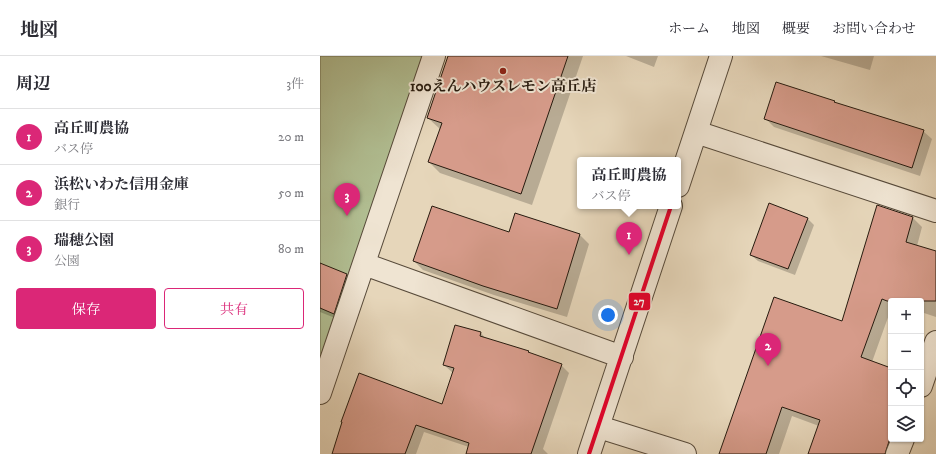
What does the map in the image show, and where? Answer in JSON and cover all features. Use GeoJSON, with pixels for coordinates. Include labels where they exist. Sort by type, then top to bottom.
{"type":"FeatureCollection","features":[{"type":"Feature","properties":{"kind":"street"},"geometry":{"type":"LineString","coordinates":[[320,393],[434,56]]}},
{"type":"Feature","properties":{"kind":"street"},"geometry":{"type":"LineString","coordinates":[[681,177],[721,56]]}},
{"type":"Feature","properties":{"kind":"street"},"geometry":{"type":"LineString","coordinates":[[696,132],[936,210]]}},
{"type":"Feature","properties":{"kind":"street"},"geometry":{"type":"LineString","coordinates":[[589,454],[671,209]]}},
{"type":"Feature","properties":{"kind":"street"},"geometry":{"type":"LineString","coordinates":[[364,264],[622,356]]}},
{"type":"Feature","properties":{"kind":"street"},"geometry":{"type":"LineString","coordinates":[[927,380],[936,342]]}},
{"type":"Feature","properties":{"kind":"street"},"geometry":{"type":"LineString","coordinates":[[599,427],[685,454]]}},
{"type":"Feature","properties":{"kind":"street"},"geometry":{"type":"LineString","coordinates":[[898,454],[902,442]]}},
{"type":"Feature","properties":{"kind":"green space"},"geometry":{"type":"Polygon","coordinates":[[[320,56],[426,56],[320,375],[320,56]]]}},
{"type":"Feature","properties":{"kind":"building"},"geometry":{"type":"Polygon","coordinates":[[[448,56],[568,56],[521,194],[428,162],[442,123],[427,118],[448,56]]]}},
{"type":"Feature","properties":{"kind":"building"},"geometry":{"type":"Polygon","coordinates":[[[776,82],[924,130],[912,168],[764,119],[776,82]]]}},
{"type":"Feature","properties":{"kind":"building"},"geometry":{"type":"Polygon","coordinates":[[[769,203],[808,218],[788,269],[750,255],[769,203]]]}},
{"type":"Feature","properties":{"kind":"building"},"geometry":{"type":"Polygon","coordinates":[[[877,205],[913,217],[906,242],[936,251],[936,301],[924,301],[924,298],[888,298],[888,301],[882,299],[861,357],[888,367],[889,442],[885,454],[808,454],[820,420],[782,407],[766,454],[719,454],[774,297],[842,321],[877,205]]]}},
{"type":"Feature","properties":{"kind":"building"},"geometry":{"type":"Polygon","coordinates":[[[432,206],[509,232],[515,213],[580,234],[557,309],[483,286],[413,261],[432,206]]]}},
{"type":"Feature","properties":{"kind":"building"},"geometry":{"type":"Polygon","coordinates":[[[320,263],[347,274],[334,314],[320,308],[320,263]]]}},
{"type":"Feature","properties":{"kind":"building"},"geometry":{"type":"Polygon","coordinates":[[[455,325],[481,332],[480,336],[529,351],[528,352],[562,364],[531,454],[466,454],[469,443],[416,425],[405,454],[332,454],[341,422],[359,373],[442,404],[454,368],[443,365],[455,325]]]}},
{"type":"Feature","properties":{"kind":"transit line","name":"27"},"geometry":{"type":"LineString","coordinates":[[589,454],[670,209]]}},
{"type":"Feature","properties":{"kind":"place","name":"100えんハウスレモン高丘店"},"geometry":{"type":"Point","coordinates":[503,71]}},
{"type":"Feature","properties":{"kind":"place","name":"瑞穂公園"},"geometry":{"type":"Point","coordinates":[347,216]}},
{"type":"Feature","properties":{"kind":"place","name":"高丘町農協"},"geometry":{"type":"Point","coordinates":[629,255]}},
{"type":"Feature","properties":{"kind":"place","name":"浜松いわた信用金庫"},"geometry":{"type":"Point","coordinates":[768,366]}}]}
